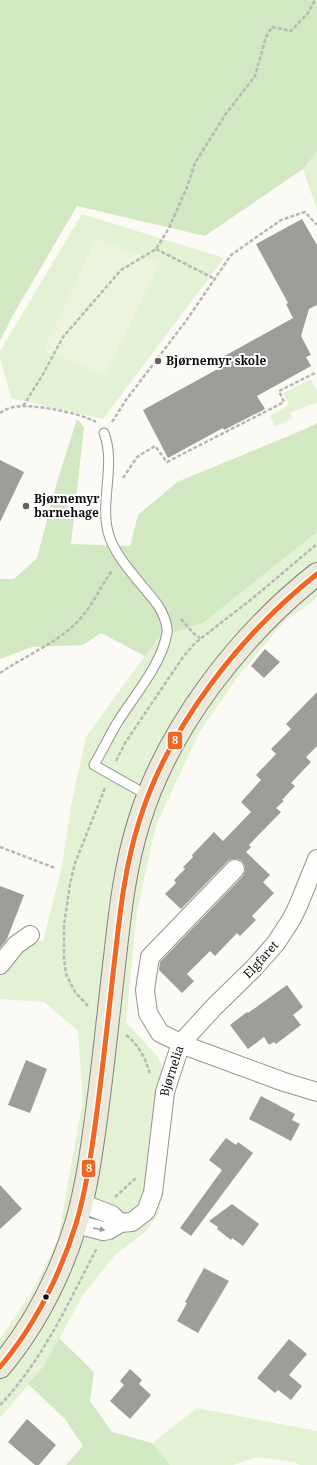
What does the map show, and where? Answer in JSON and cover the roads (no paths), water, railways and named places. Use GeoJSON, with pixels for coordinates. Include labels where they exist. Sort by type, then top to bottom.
{"type":"FeatureCollection","features":[{"type":"Feature","properties":{"kind":"main road"},"geometry":{"type":"LineString","coordinates":[[0,1367],[23,1337],[43,1303],[63,1261],[79,1214],[92,1156],[125,885],[139,820],[165,759],[192,712],[232,655],[276,609],[317,574]]}},
{"type":"Feature","properties":{"kind":"street","name":"Elgfaret"},"geometry":{"type":"LineString","coordinates":[[181,1043],[214,1007],[254,968],[276,943],[298,906],[317,859]]}},
{"type":"Feature","properties":{"kind":"street"},"geometry":{"type":"LineString","coordinates":[[181,1043],[160,1033],[148,1014],[146,990],[150,957],[234,869]]}},
{"type":"Feature","properties":{"kind":"street"},"geometry":{"type":"LineString","coordinates":[[0,965],[16,945],[30,935]]}},
{"type":"Feature","properties":{"kind":"street","name":"Bjørnelia"},"geometry":{"type":"LineString","coordinates":[[79,1214],[112,1215],[120,1223],[132,1222],[146,1211],[150,1202],[156,1174],[166,1092],[181,1043],[188,1048],[220,1060],[317,1092]]}},
{"type":"Feature","properties":{"kind":"lane"},"geometry":{"type":"LineString","coordinates":[[104,433],[108,449],[106,525],[108,534],[122,560],[159,606],[166,622],[167,632],[162,650],[150,672],[117,723],[94,765],[149,796]]}},
{"type":"Feature","properties":{"kind":"place","name":"Bjørnemyr skole"},"geometry":{"type":"Point","coordinates":[158,361]}},
{"type":"Feature","properties":{"kind":"place","name":"Bjørnemyr barnehage"},"geometry":{"type":"Point","coordinates":[26,506]}}]}
